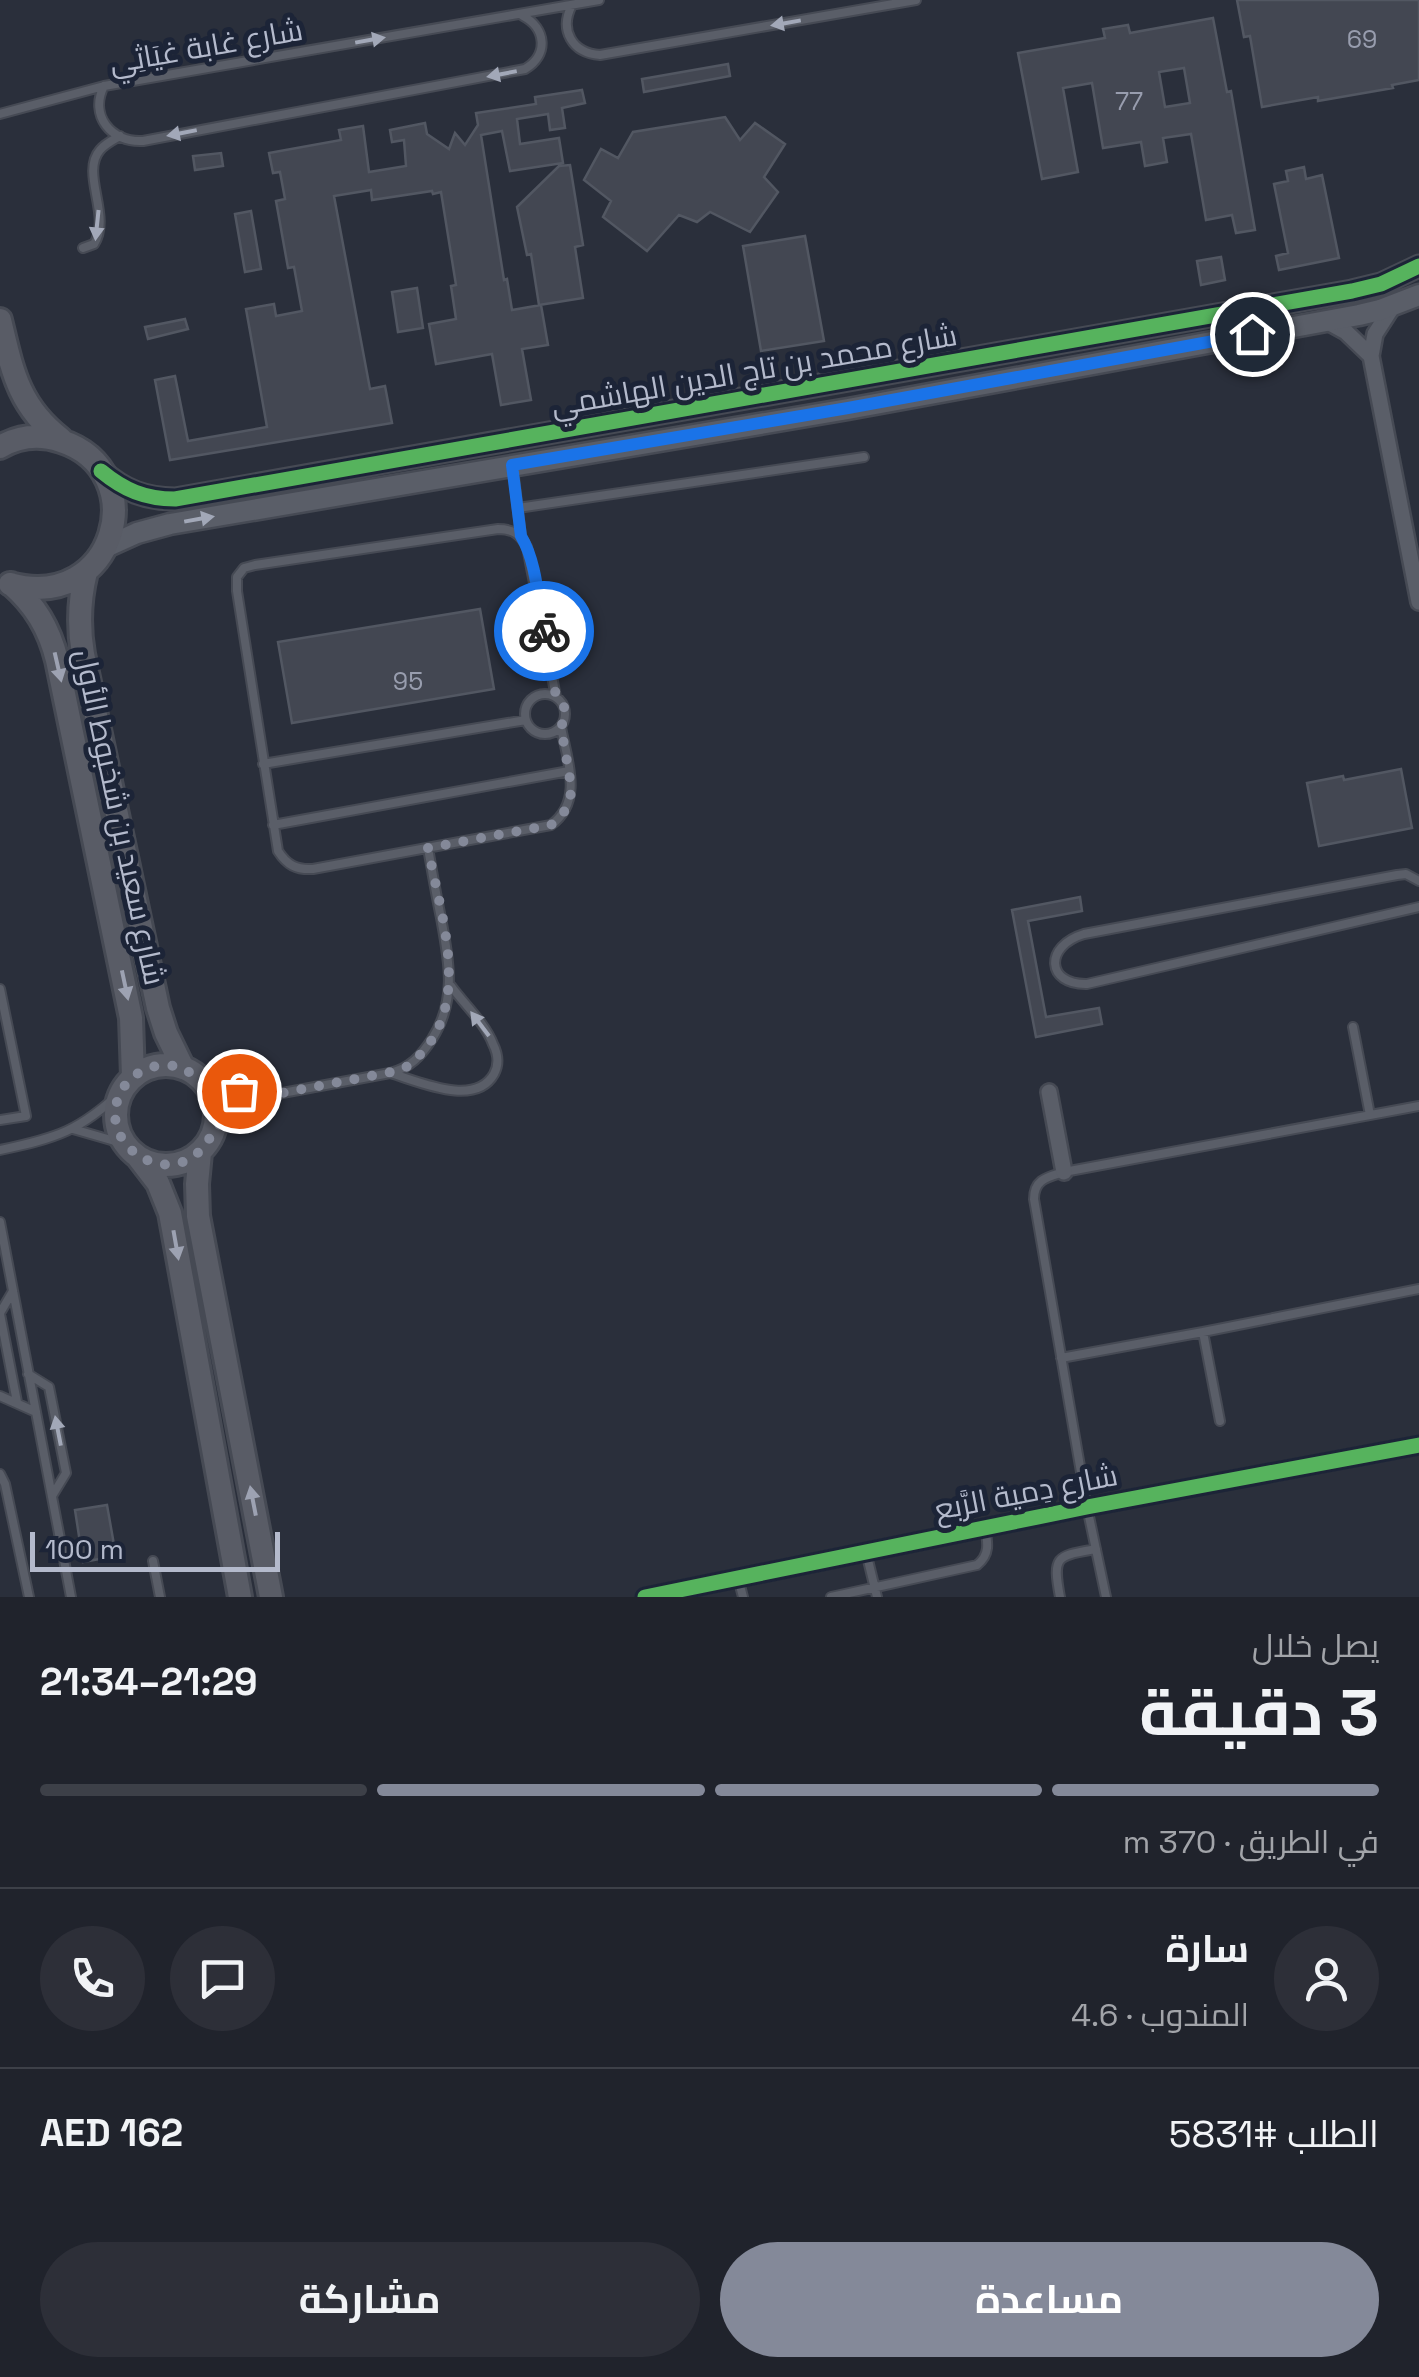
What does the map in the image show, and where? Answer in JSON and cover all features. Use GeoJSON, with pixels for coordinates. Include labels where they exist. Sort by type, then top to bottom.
{"type":"FeatureCollection","features":[{"type":"Feature","properties":{"kind":"main road"},"geometry":{"type":"LineString","coordinates":[[0,320],[10,364],[24,400],[35,416],[64,442],[91,458],[108,485],[114,516],[106,547],[86,572],[58,586],[26,588],[5,582]]}},
{"type":"Feature","properties":{"kind":"main road"},"geometry":{"type":"LineString","coordinates":[[0,446],[36,436],[64,442]]}},
{"type":"Feature","properties":{"kind":"main road","name":"شارع سعيد بن شخبوط الأول"},"geometry":{"type":"LineString","coordinates":[[86,572],[80,604],[80,637],[158,1008],[166,1032],[193,1074]]}},
{"type":"Feature","properties":{"kind":"main road","name":"شارع سعيد بن شخبوط الأول"},"geometry":{"type":"LineString","coordinates":[[5,582],[24,596],[46,626],[57,660],[131,1018],[128,1083]]}},
{"type":"Feature","properties":{"kind":"main road"},"geometry":{"type":"LineString","coordinates":[[132,1150],[150,1163],[176,1164],[200,1153],[215,1127],[212,1094],[193,1074],[157,1066],[128,1083],[117,1103],[116,1117],[118,1132],[132,1150],[158,1183],[174,1228],[240,1597]]}},
{"type":"Feature","properties":{"kind":"main road"},"geometry":{"type":"LineString","coordinates":[[200,1153],[198,1216],[271,1597]]}},
{"type":"Feature","properties":{"kind":"street","name":"شارع محمد بن تاج الدين الهاشمي"},"geometry":{"type":"LineString","coordinates":[[101,471],[142,496],[175,499],[1352,292],[1419,266]]}},
{"type":"Feature","properties":{"kind":"street","name":"شارع محمد بن تاج الدين الهاشمي"},"geometry":{"type":"LineString","coordinates":[[106,547],[170,524],[848,408],[1326,321],[1380,310],[1419,295]]}},
{"type":"Feature","properties":{"kind":"street"},"geometry":{"type":"LineString","coordinates":[[1394,305],[1380,324],[1370,356],[1419,602]]}},
{"type":"Feature","properties":{"kind":"street"},"geometry":{"type":"LineString","coordinates":[[1326,321],[1346,332],[1370,356]]}},
{"type":"Feature","properties":{"kind":"street"},"geometry":{"type":"LineString","coordinates":[[1049,1092],[1064,1172]]}},
{"type":"Feature","properties":{"kind":"street","name":"شارع دِمية الرَّبع"},"geometry":{"type":"LineString","coordinates":[[650,1596],[1087,1507],[1419,1445]]}},
{"type":"Feature","properties":{"kind":"lane","name":"شارع غابة غيَاثِي"},"geometry":{"type":"LineString","coordinates":[[0,114],[104,86],[598,0]]}},
{"type":"Feature","properties":{"kind":"lane"},"geometry":{"type":"LineString","coordinates":[[572,5],[566,20],[568,35],[577,48],[600,55],[916,0]]}},
{"type":"Feature","properties":{"kind":"lane"},"geometry":{"type":"LineString","coordinates":[[104,86],[99,115],[104,124],[120,136],[143,141],[525,69],[539,57],[542,40],[535,23],[519,14]]}},
{"type":"Feature","properties":{"kind":"lane"},"geometry":{"type":"LineString","coordinates":[[83,248],[94,244],[100,235],[95,158],[120,136]]}},
{"type":"Feature","properties":{"kind":"lane"},"geometry":{"type":"LineString","coordinates":[[518,508],[864,457]]}},
{"type":"Feature","properties":{"kind":"lane"},"geometry":{"type":"LineString","coordinates":[[512,465],[521,536],[531,560],[556,696],[564,707],[565,721],[561,727],[551,734],[539,733],[529,726],[526,709],[531,699],[542,694],[556,696]]}},
{"type":"Feature","properties":{"kind":"lane"},"geometry":{"type":"LineString","coordinates":[[521,536],[498,528],[244,568],[237,577],[278,851],[291,866],[302,870],[551,825],[564,812],[572,791],[561,727]]}},
{"type":"Feature","properties":{"kind":"lane"},"geometry":{"type":"LineString","coordinates":[[264,764],[526,720]]}},
{"type":"Feature","properties":{"kind":"lane"},"geometry":{"type":"LineString","coordinates":[[274,824],[570,771]]}},
{"type":"Feature","properties":{"kind":"lane"},"geometry":{"type":"LineString","coordinates":[[193,1074],[239,1091],[277,1094],[390,1073],[414,1062],[446,1012],[450,984],[428,848]]}},
{"type":"Feature","properties":{"kind":"lane"},"geometry":{"type":"LineString","coordinates":[[1419,881],[1406,874],[1397,875],[1084,934],[1063,944],[1055,956],[1055,965],[1064,978],[1087,984],[1419,907]]}},
{"type":"Feature","properties":{"kind":"lane"},"geometry":{"type":"LineString","coordinates":[[390,1073],[458,1092],[480,1087],[494,1074],[498,1059],[493,1042],[450,984]]}},
{"type":"Feature","properties":{"kind":"lane"},"geometry":{"type":"LineString","coordinates":[[0,989],[26,1116],[0,1120]]}},
{"type":"Feature","properties":{"kind":"lane"},"geometry":{"type":"LineString","coordinates":[[1353,1027],[1370,1115]]}},
{"type":"Feature","properties":{"kind":"lane"},"geometry":{"type":"LineString","coordinates":[[0,1150],[47,1140],[73,1129],[91,1118],[128,1083]]}},
{"type":"Feature","properties":{"kind":"lane"},"geometry":{"type":"LineString","coordinates":[[215,1127],[277,1094]]}},
{"type":"Feature","properties":{"kind":"lane"},"geometry":{"type":"LineString","coordinates":[[1106,1597],[1034,1198],[1040,1181],[1064,1172],[1419,1106]]}},
{"type":"Feature","properties":{"kind":"lane"},"geometry":{"type":"LineString","coordinates":[[73,1129],[132,1150]]}},
{"type":"Feature","properties":{"kind":"lane"},"geometry":{"type":"LineString","coordinates":[[0,1222],[71,1597]]}},
{"type":"Feature","properties":{"kind":"lane"},"geometry":{"type":"LineString","coordinates":[[1061,1358],[1419,1288]]}},
{"type":"Feature","properties":{"kind":"lane"},"geometry":{"type":"LineString","coordinates":[[13,1290],[0,1313],[17,1402]]}},
{"type":"Feature","properties":{"kind":"lane"},"geometry":{"type":"LineString","coordinates":[[1203,1332],[1220,1421]]}},
{"type":"Feature","properties":{"kind":"lane"},"geometry":{"type":"LineString","coordinates":[[28,1374],[49,1387],[66,1473],[52,1496]]}},
{"type":"Feature","properties":{"kind":"lane"},"geometry":{"type":"LineString","coordinates":[[0,1396],[36,1412]]}},
{"type":"Feature","properties":{"kind":"lane"},"geometry":{"type":"LineString","coordinates":[[0,1474],[6,1484],[30,1597]]}},
{"type":"Feature","properties":{"kind":"lane"},"geometry":{"type":"LineString","coordinates":[[831,1597],[876,1593],[978,1565],[988,1549],[985,1528]]}},
{"type":"Feature","properties":{"kind":"lane"},"geometry":{"type":"LineString","coordinates":[[1060,1597],[1056,1577],[1060,1560],[1064,1555],[1096,1549]]}},
{"type":"Feature","properties":{"kind":"lane"},"geometry":{"type":"LineString","coordinates":[[866,1552],[876,1593]]}},
{"type":"Feature","properties":{"kind":"lane"},"geometry":{"type":"LineString","coordinates":[[153,1561],[160,1597]]}},
{"type":"Feature","properties":{"kind":"lane"},"geometry":{"type":"LineString","coordinates":[[738,1578],[743,1597]]}},
{"type":"Feature","properties":{"kind":"building"},"geometry":{"type":"Polygon","coordinates":[[[1237,0],[1419,0],[1419,80],[1318,101],[1318,97],[1262,107],[1250,36],[1244,37],[1237,0]]]}},
{"type":"Feature","properties":{"kind":"building"},"geometry":{"type":"Polygon","coordinates":[[[1213,18],[1227,92],[1231,91],[1255,230],[1236,233],[1232,215],[1206,220],[1191,134],[1163,138],[1167,162],[1145,166],[1141,142],[1103,148],[1092,83],[1063,88],[1078,172],[1042,179],[1018,53],[1105,38],[1103,29],[1128,25],[1130,33],[1213,18]],[[1184,68],[1159,72],[1165,107],[1190,103],[1184,68]]]}},
{"type":"Feature","properties":{"kind":"building"},"geometry":{"type":"Polygon","coordinates":[[[728,64],[730,76],[644,92],[642,79],[728,64]]]}},
{"type":"Feature","properties":{"kind":"building"},"geometry":{"type":"Polygon","coordinates":[[[582,90],[585,103],[562,108],[565,128],[550,130],[548,114],[517,119],[520,144],[559,138],[563,163],[510,171],[502,131],[481,135],[512,310],[541,305],[548,345],[522,349],[531,400],[501,405],[492,354],[436,364],[429,324],[456,319],[451,286],[456,285],[441,192],[372,200],[371,190],[334,196],[370,389],[385,386],[392,423],[170,460],[155,380],[175,376],[188,441],[267,427],[246,309],[274,304],[276,316],[302,311],[294,267],[288,268],[276,201],[285,199],[280,172],[273,173],[269,153],[341,140],[339,130],[363,126],[369,172],[406,166],[404,140],[392,142],[390,130],[425,123],[427,134],[449,149],[455,133],[465,145],[478,125],[476,113],[536,104],[535,97],[582,90]]]}},
{"type":"Feature","properties":{"kind":"building"},"geometry":{"type":"Polygon","coordinates":[[[725,117],[740,140],[755,123],[785,144],[764,177],[778,192],[750,232],[710,212],[697,222],[679,215],[647,251],[603,217],[611,201],[584,180],[601,149],[618,158],[633,132],[725,117]]]}},
{"type":"Feature","properties":{"kind":"building"},"geometry":{"type":"Polygon","coordinates":[[[221,153],[223,166],[195,170],[193,156],[221,153]]]}},
{"type":"Feature","properties":{"kind":"building"},"geometry":{"type":"Polygon","coordinates":[[[570,165],[583,245],[575,247],[583,298],[539,305],[531,254],[527,255],[517,207],[559,166],[570,165]]]}},
{"type":"Feature","properties":{"kind":"building"},"geometry":{"type":"Polygon","coordinates":[[[1304,167],[1306,179],[1322,175],[1339,258],[1279,270],[1276,256],[1288,253],[1274,184],[1288,181],[1286,171],[1304,167]]]}},
{"type":"Feature","properties":{"kind":"building"},"geometry":{"type":"Polygon","coordinates":[[[251,211],[261,269],[245,272],[235,214],[251,211]]]}},
{"type":"Feature","properties":{"kind":"building"},"geometry":{"type":"Polygon","coordinates":[[[805,236],[824,341],[761,351],[743,246],[805,236]]]}},
{"type":"Feature","properties":{"kind":"building"},"geometry":{"type":"Polygon","coordinates":[[[1221,257],[1225,280],[1201,285],[1197,261],[1221,257]]]}},
{"type":"Feature","properties":{"kind":"building"},"geometry":{"type":"Polygon","coordinates":[[[417,288],[423,328],[398,332],[392,292],[417,288]]]}},
{"type":"Feature","properties":{"kind":"building"},"geometry":{"type":"Polygon","coordinates":[[[185,319],[188,329],[148,339],[145,327],[185,319]]]}},
{"type":"Feature","properties":{"kind":"building"},"geometry":{"type":"Polygon","coordinates":[[[480,609],[494,689],[292,723],[278,642],[480,609]]]}},
{"type":"Feature","properties":{"kind":"building"},"geometry":{"type":"Polygon","coordinates":[[[1401,769],[1412,828],[1319,846],[1307,783],[1401,769]]]}},
{"type":"Feature","properties":{"kind":"building"},"geometry":{"type":"Polygon","coordinates":[[[1080,897],[1082,911],[1028,921],[1046,1017],[1099,1008],[1102,1024],[1036,1037],[1012,910],[1080,897]]]}},
{"type":"Feature","properties":{"kind":"building"},"geometry":{"type":"Polygon","coordinates":[[[107,1505],[116,1556],[83,1562],[75,1510],[107,1505]]]}},
{"type":"Feature","properties":{"kind":"cycle path"},"geometry":{"type":"LineString","coordinates":[[101,471],[135,492],[175,499],[1352,291],[1381,284],[1419,266]]}},
{"type":"Feature","properties":{"kind":"cycle path"},"geometry":{"type":"LineString","coordinates":[[645,1597],[1087,1507],[1419,1445]]}},
{"type":"Feature","properties":{"kind":"way so far"},"geometry":{"type":"LineString","coordinates":[[239,1091],[170,1065],[144,1070],[127,1083],[117,1103],[118,1132],[138,1157],[150,1163],[176,1164],[200,1153],[215,1127],[277,1094],[402,1070],[426,1048],[446,1012],[450,976],[428,848],[551,825],[564,812],[572,791],[561,727],[566,714],[556,696],[544,631]]}},
{"type":"Feature","properties":{"kind":"route"},"geometry":{"type":"LineString","coordinates":[[544,631],[531,560],[521,536],[512,465],[1252,334]]}}]}
